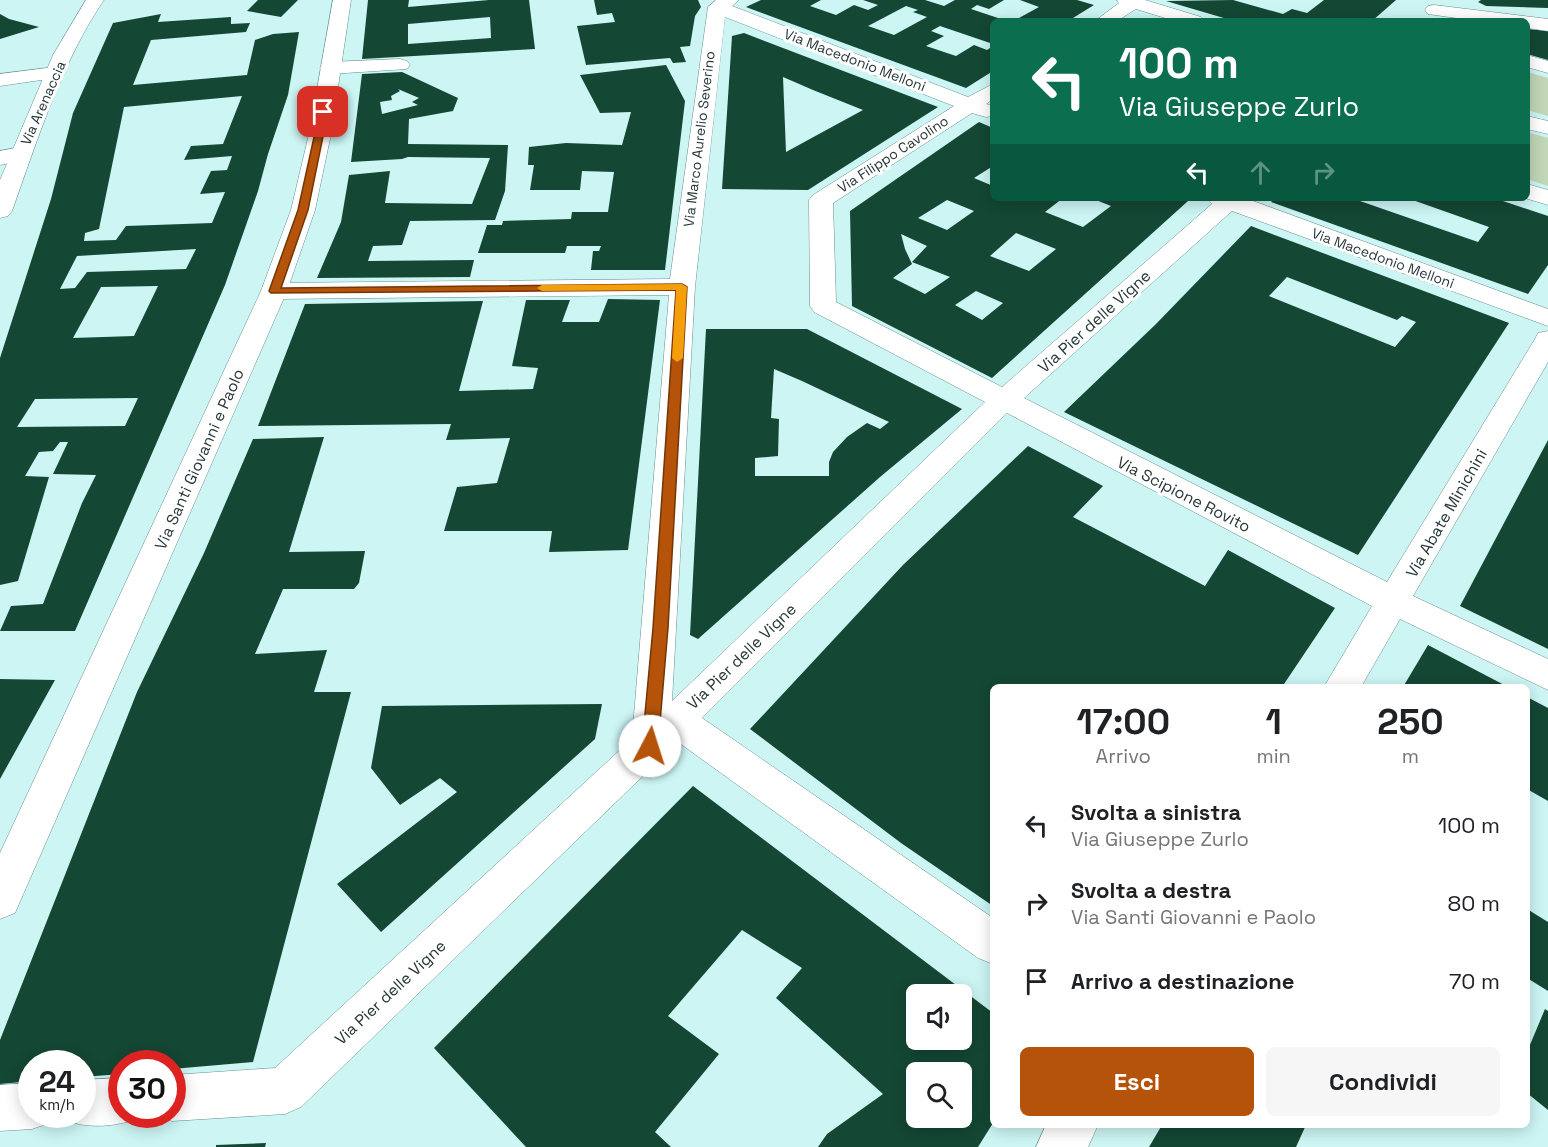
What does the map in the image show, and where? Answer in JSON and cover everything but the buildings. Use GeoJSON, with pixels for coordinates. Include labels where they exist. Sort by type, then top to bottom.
{"type":"FeatureCollection","features":[{"type":"Feature","properties":{"kind":"street","name":"Via Arenaccia"},"geometry":{"type":"LineString","coordinates":[[0,211],[10,156],[56,73],[79,23],[95,0]]}},
{"type":"Feature","properties":{"kind":"street","name":"Via Santi Giovanni e Paolo"},"geometry":{"type":"LineString","coordinates":[[0,899],[274,291],[303,210],[320,134],[342,0]]}},
{"type":"Feature","properties":{"kind":"street"},"geometry":{"type":"LineString","coordinates":[[1108,18],[1130,1],[1184,18]]}},
{"type":"Feature","properties":{"kind":"street","name":"Via Macedonio Melloni"},"geometry":{"type":"LineString","coordinates":[[723,3],[990,112]]}},
{"type":"Feature","properties":{"kind":"street","name":"Via Marco Aurelio Severino"},"geometry":{"type":"LineString","coordinates":[[663,733],[660,628],[682,287],[723,3]]}},
{"type":"Feature","properties":{"kind":"street"},"geometry":{"type":"LineString","coordinates":[[1434,10],[1497,18]]}},
{"type":"Feature","properties":{"kind":"street"},"geometry":{"type":"LineString","coordinates":[[1530,19],[1548,18]]}},
{"type":"Feature","properties":{"kind":"street"},"geometry":{"type":"LineString","coordinates":[[1530,23],[1548,26]]}},
{"type":"Feature","properties":{"kind":"street"},"geometry":{"type":"LineString","coordinates":[[1530,62],[1548,67]]}},
{"type":"Feature","properties":{"kind":"street"},"geometry":{"type":"LineString","coordinates":[[330,68],[400,65]]}},
{"type":"Feature","properties":{"kind":"street"},"geometry":{"type":"LineString","coordinates":[[0,80],[56,73]]}},
{"type":"Feature","properties":{"kind":"street","name":"Via Filippo Cavolino"},"geometry":{"type":"LineString","coordinates":[[823,306],[821,200],[990,92]]}},
{"type":"Feature","properties":{"kind":"street"},"geometry":{"type":"LineString","coordinates":[[1530,123],[1548,128]]}},
{"type":"Feature","properties":{"kind":"street"},"geometry":{"type":"LineString","coordinates":[[1530,192],[1548,198]]}},
{"type":"Feature","properties":{"kind":"street","name":"Via Pier delle Vigne"},"geometry":{"type":"LineString","coordinates":[[186,1097],[285,1091],[663,733],[1003,401],[1225,201]]}},
{"type":"Feature","properties":{"kind":"street","name":"Via Macedonio Melloni"},"geometry":{"type":"LineString","coordinates":[[1232,201],[1548,318]]}},
{"type":"Feature","properties":{"kind":"street"},"geometry":{"type":"LineString","coordinates":[[274,291],[682,287]]}},
{"type":"Feature","properties":{"kind":"street","name":"Via Scipione Rovito"},"geometry":{"type":"LineString","coordinates":[[823,306],[1395,602],[1548,675]]}},
{"type":"Feature","properties":{"kind":"street","name":"Via Abate Minichini"},"geometry":{"type":"LineString","coordinates":[[1344,684],[1395,602],[1548,339]]}},
{"type":"Feature","properties":{"kind":"street"},"geometry":{"type":"LineString","coordinates":[[663,733],[990,942]]}},
{"type":"Feature","properties":{"kind":"street"},"geometry":{"type":"LineString","coordinates":[[0,1108],[18,1107]]}},
{"type":"Feature","properties":{"kind":"street"},"geometry":{"type":"LineString","coordinates":[[1060,1147],[1072,1128]]}},
{"type":"Feature","properties":{"kind":"green space"},"geometry":{"type":"Polygon","coordinates":[[[1530,73],[1548,78],[1548,116],[1530,111],[1530,73]]]}},
{"type":"Feature","properties":{"kind":"green space"},"geometry":{"type":"Polygon","coordinates":[[[1530,133],[1548,138],[1548,186],[1530,180],[1530,133]]]}},
{"type":"Feature","properties":{"kind":"slow traffic"},"geometry":{"type":"LineString","coordinates":[[542,288],[682,287],[677,358]]}},
{"type":"Feature","properties":{"kind":"route"},"geometry":{"type":"LineString","coordinates":[[323,112],[303,210],[274,291],[682,287],[650,746]]}}]}
